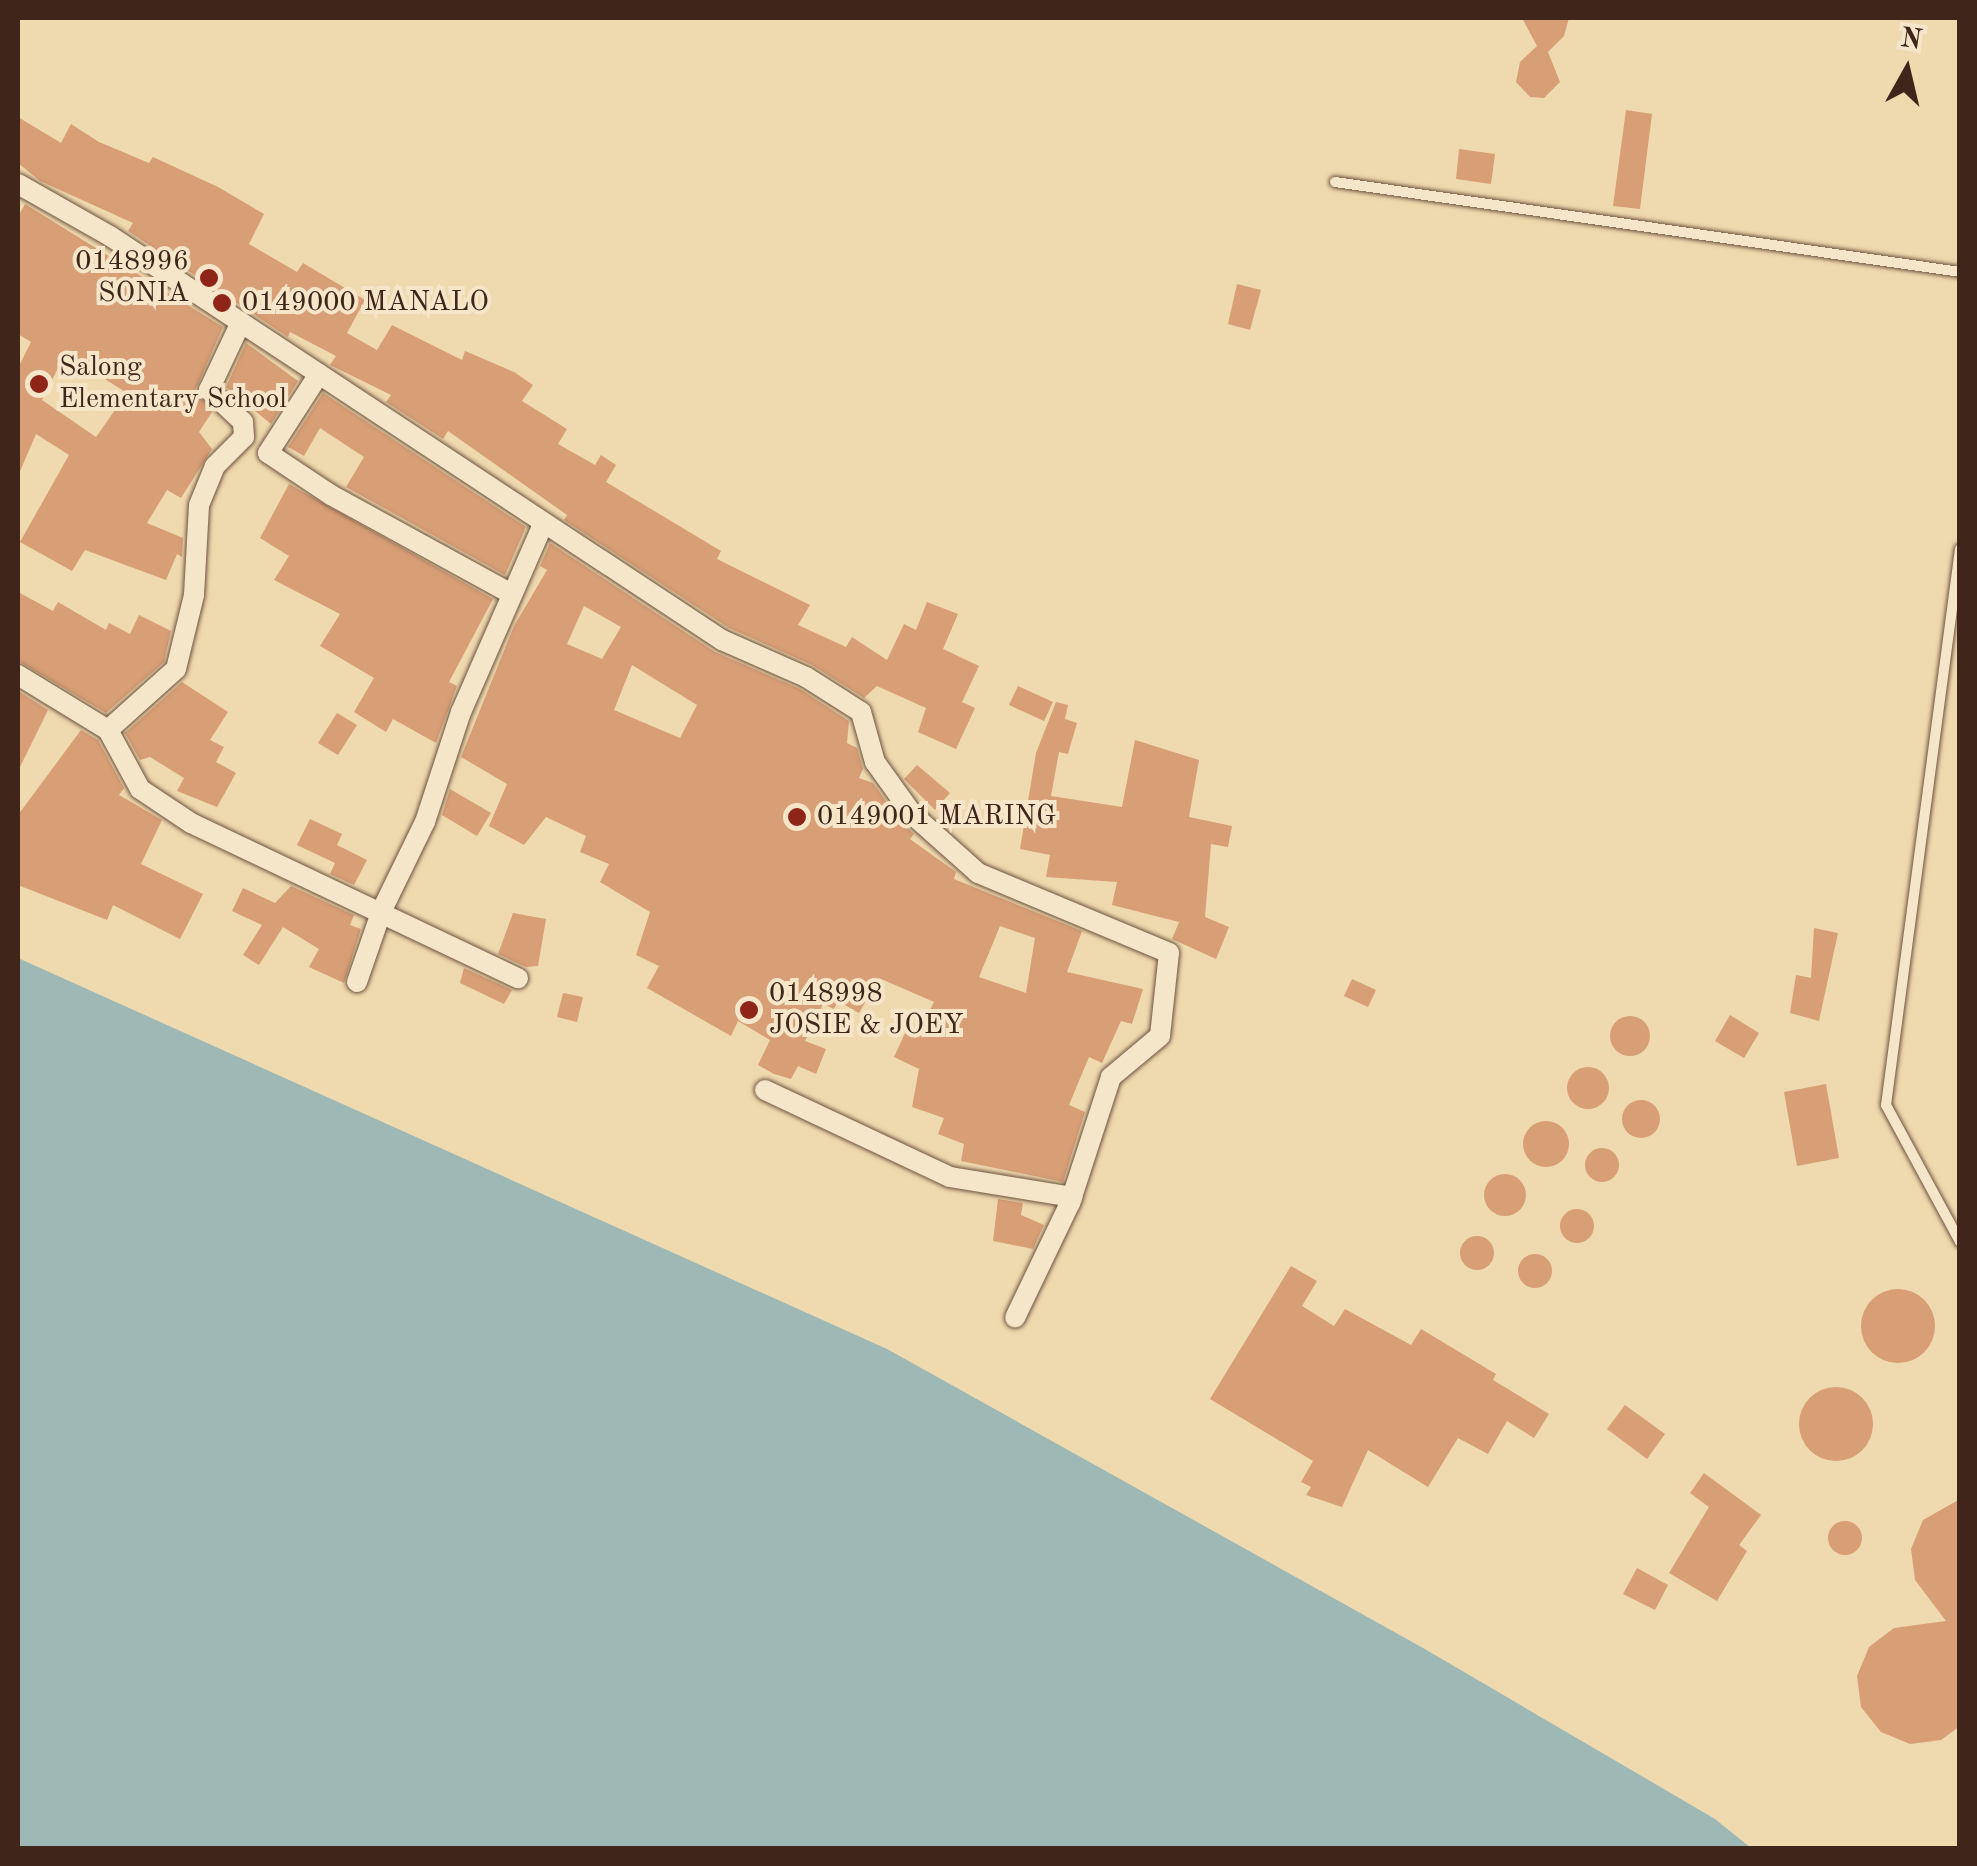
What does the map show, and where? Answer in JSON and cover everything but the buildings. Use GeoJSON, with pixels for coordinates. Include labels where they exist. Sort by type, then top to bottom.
{"type":"FeatureCollection","features":[{"type":"Feature","properties":{"kind":"street"},"geometry":{"type":"LineString","coordinates":[[18,184],[240,322],[722,640],[806,677],[861,712],[875,762],[913,815],[978,872],[1169,952],[1160,1036],[1111,1078],[1072,1196],[1016,1318]]}},
{"type":"Feature","properties":{"kind":"street"},"geometry":{"type":"LineString","coordinates":[[108,730],[176,668],[194,595],[200,505],[216,466],[244,437],[243,422],[209,390],[240,322]]}},
{"type":"Feature","properties":{"kind":"street"},"geometry":{"type":"LineString","coordinates":[[319,374],[268,453],[331,495],[512,594]]}},
{"type":"Feature","properties":{"kind":"street"},"geometry":{"type":"LineString","coordinates":[[357,982],[382,910],[425,822],[461,712],[543,524]]}},
{"type":"Feature","properties":{"kind":"street"},"geometry":{"type":"LineString","coordinates":[[18,675],[108,730],[140,789],[178,815],[518,978]]}},
{"type":"Feature","properties":{"kind":"street"},"geometry":{"type":"LineString","coordinates":[[765,1090],[950,1177],[1072,1196]]}},
{"type":"Feature","properties":{"kind":"lane"},"geometry":{"type":"LineString","coordinates":[[1336,182],[1960,272]]}},
{"type":"Feature","properties":{"kind":"lane"},"geometry":{"type":"LineString","coordinates":[[1960,550],[1886,1105],[1960,1242]]}},
{"type":"Feature","properties":{"kind":"water"},"geometry":{"type":"Polygon","coordinates":[[[18,958],[887,1349],[1423,1648],[1715,1819],[1751,1848],[18,1848],[18,958]]]}},
{"type":"Feature","properties":{"kind":"place","name":"0148996 SONIA"},"geometry":{"type":"Point","coordinates":[209,278]}},
{"type":"Feature","properties":{"kind":"place","name":"0149000 MANALO"},"geometry":{"type":"Point","coordinates":[222,303]}},
{"type":"Feature","properties":{"kind":"place","name":"Salong Elementary School"},"geometry":{"type":"Point","coordinates":[39,384]}},
{"type":"Feature","properties":{"kind":"place","name":"0149001 MARING"},"geometry":{"type":"Point","coordinates":[797,817]}},
{"type":"Feature","properties":{"kind":"place","name":"0148998 JOSIE & JOEY"},"geometry":{"type":"Point","coordinates":[749,1010]}}]}
